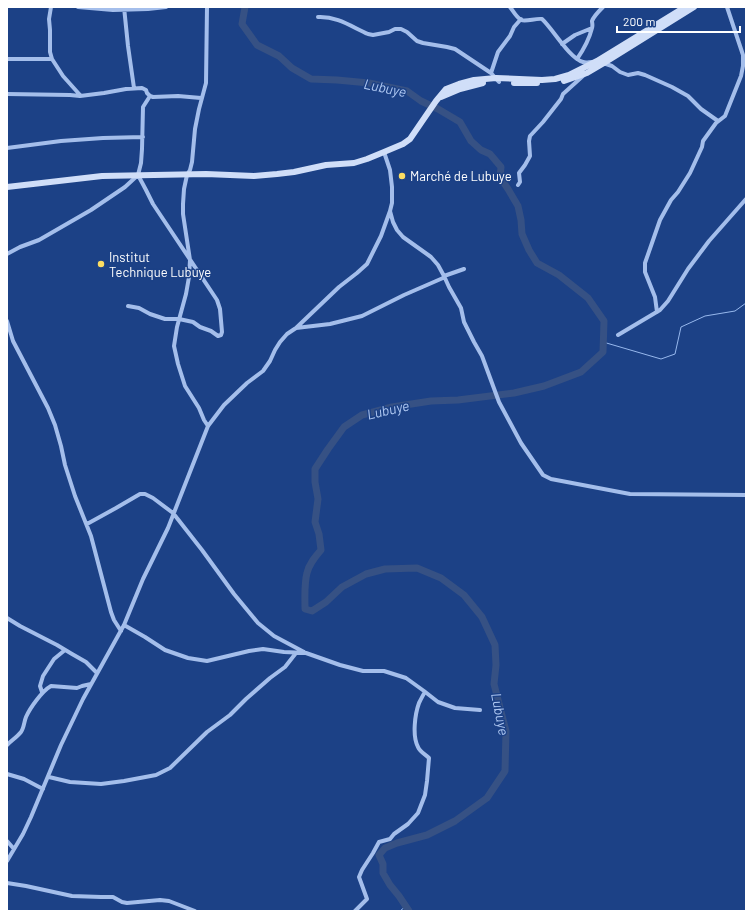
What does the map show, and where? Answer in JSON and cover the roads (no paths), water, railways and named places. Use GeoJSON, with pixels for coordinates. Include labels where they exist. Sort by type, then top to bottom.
{"type":"FeatureCollection","features":[{"type":"Feature","properties":{"kind":"street"},"geometry":{"type":"LineString","coordinates":[[51,7],[50,52],[52,59],[63,76],[80,96]]}},
{"type":"Feature","properties":{"kind":"street"},"geometry":{"type":"LineString","coordinates":[[78,7],[108,10],[166,7]]}},
{"type":"Feature","properties":{"kind":"street"},"geometry":{"type":"LineString","coordinates":[[207,7],[206,76],[195,129],[192,162],[187,175],[184,190],[183,214],[190,260],[189,277],[174,346],[185,386],[208,426]]}},
{"type":"Feature","properties":{"kind":"street"},"geometry":{"type":"LineString","coordinates":[[511,7],[521,19],[542,19],[562,44],[582,62],[597,61],[612,66],[620,72],[628,75],[638,73],[645,74],[688,96],[718,122]]}},
{"type":"Feature","properties":{"kind":"street"},"geometry":{"type":"LineString","coordinates":[[577,59],[589,40],[593,26],[592,21],[603,7]]}},
{"type":"Feature","properties":{"kind":"street"},"geometry":{"type":"LineString","coordinates":[[9,188],[102,176],[206,174],[254,176],[354,163],[403,144],[410,139],[437,100],[460,89],[498,80],[542,80],[569,76],[597,61],[685,7]]}},
{"type":"Feature","properties":{"kind":"street"},"geometry":{"type":"LineString","coordinates":[[318,17],[325,16],[335,18],[373,35],[389,32],[395,29],[401,29],[422,44],[454,49],[491,73],[498,80],[526,84],[555,83],[572,79],[604,63],[694,7]]}},
{"type":"Feature","properties":{"kind":"street"},"geometry":{"type":"LineString","coordinates":[[657,312],[655,297],[645,272],[645,263],[660,220],[671,200],[690,173],[702,147],[702,141],[725,116],[742,76],[743,55],[727,7]]}},
{"type":"Feature","properties":{"kind":"street"},"geometry":{"type":"LineString","coordinates":[[124,8],[134,88]]}},
{"type":"Feature","properties":{"kind":"street"},"geometry":{"type":"LineString","coordinates":[[491,73],[498,52],[521,19]]}},
{"type":"Feature","properties":{"kind":"street"},"geometry":{"type":"LineString","coordinates":[[562,44],[575,35],[592,28]]}},
{"type":"Feature","properties":{"kind":"street"},"geometry":{"type":"LineString","coordinates":[[7,58],[52,59]]}},
{"type":"Feature","properties":{"kind":"street"},"geometry":{"type":"LineString","coordinates":[[518,186],[520,182],[519,173],[530,156],[530,136],[543,122],[561,99],[563,94],[587,72]]}},
{"type":"Feature","properties":{"kind":"street"},"geometry":{"type":"LineString","coordinates":[[7,94],[70,94],[80,96],[142,88],[153,97],[184,96],[201,98]]}},
{"type":"Feature","properties":{"kind":"street"},"geometry":{"type":"LineString","coordinates":[[7,254],[20,247],[40,240],[91,210],[125,187],[138,175],[141,163],[143,137],[143,107],[150,96]]}},
{"type":"Feature","properties":{"kind":"street"},"geometry":{"type":"LineString","coordinates":[[7,148],[61,141],[143,137]]}},
{"type":"Feature","properties":{"kind":"street"},"geometry":{"type":"LineString","coordinates":[[7,861],[31,817],[61,745],[91,684],[124,625],[143,579],[168,528],[208,426],[224,405],[247,383],[263,371],[280,342],[287,334],[296,328],[328,297],[366,264],[380,236],[392,202],[390,170],[384,152]]}},
{"type":"Feature","properties":{"kind":"street"},"geometry":{"type":"LineString","coordinates":[[128,306],[139,308],[150,314],[165,319],[179,318],[193,322],[218,336],[221,335],[222,329],[220,309],[217,300],[153,204],[138,175]]}},
{"type":"Feature","properties":{"kind":"street"},"geometry":{"type":"LineString","coordinates":[[618,335],[660,310],[668,301],[688,269],[709,240],[746,199]]}},
{"type":"Feature","properties":{"kind":"street"},"geometry":{"type":"LineString","coordinates":[[390,211],[393,222],[403,237],[431,257],[438,265],[461,308],[464,322],[482,356],[499,402],[521,442],[543,475],[551,479],[630,494],[746,495]]}},
{"type":"Feature","properties":{"kind":"street"},"geometry":{"type":"LineString","coordinates":[[296,328],[330,324],[362,316],[443,278],[444,276],[464,269]]}},
{"type":"Feature","properties":{"kind":"street"},"geometry":{"type":"LineString","coordinates":[[7,320],[13,341],[48,408],[61,446],[65,465],[75,496],[91,536],[111,612],[121,631]]}},
{"type":"Feature","properties":{"kind":"street"},"geometry":{"type":"LineString","coordinates":[[87,524],[140,494],[146,494],[173,513],[234,594],[258,623],[274,636],[306,653],[340,665],[363,671],[384,671],[406,678],[438,702],[455,708],[480,710]]}},
{"type":"Feature","properties":{"kind":"street"},"geometry":{"type":"LineString","coordinates":[[7,618],[86,662],[97,673]]}},
{"type":"Feature","properties":{"kind":"street"},"geometry":{"type":"LineString","coordinates":[[124,625],[165,650],[188,658],[207,661],[263,648],[284,652],[306,653]]}},
{"type":"Feature","properties":{"kind":"street"},"geometry":{"type":"LineString","coordinates":[[42,692],[40,686],[43,676],[54,659],[65,650]]}},
{"type":"Feature","properties":{"kind":"street"},"geometry":{"type":"LineString","coordinates":[[49,776],[70,782],[101,784],[156,775],[170,768],[207,732],[230,715],[270,678],[285,667],[296,653]]}},
{"type":"Feature","properties":{"kind":"street"},"geometry":{"type":"LineString","coordinates":[[7,745],[20,733],[29,711],[42,692],[51,686],[77,688],[91,684]]}},
{"type":"Feature","properties":{"kind":"street"},"geometry":{"type":"LineString","coordinates":[[356,911],[366,899],[359,877],[379,842],[390,838],[408,824],[418,813],[421,806],[427,781],[429,758],[417,746],[415,730],[419,703],[425,692]]}},
{"type":"Feature","properties":{"kind":"street"},"geometry":{"type":"LineString","coordinates":[[7,774],[24,779],[43,789]]}},
{"type":"Feature","properties":{"kind":"street"},"geometry":{"type":"LineString","coordinates":[[7,842],[14,849]]}},
{"type":"Feature","properties":{"kind":"street"},"geometry":{"type":"LineString","coordinates":[[7,883],[72,896],[113,896],[122,902],[127,903],[160,900],[169,901],[195,911]]}},
{"type":"Feature","properties":{"kind":"waterway","name":"Lubuye"},"geometry":{"type":"LineString","coordinates":[[245,7],[242,24],[257,45],[279,56],[292,68],[311,79],[369,83],[407,91],[421,101],[460,122],[471,141],[481,150],[490,154],[501,167],[500,177],[518,206],[522,234],[537,263],[559,275],[588,298],[604,321],[603,352],[581,372],[544,386],[514,393],[458,400],[431,401],[392,407],[362,415],[344,427],[315,469],[315,482],[318,499],[315,522],[319,534],[321,550],[314,558],[307,573],[305,586],[305,609],[312,611],[326,602],[342,587],[366,574],[385,569],[417,568],[441,578],[464,595],[482,617],[495,645],[496,665],[494,684],[506,731],[505,771],[487,798],[455,821],[427,835],[397,843],[385,848],[379,855],[383,864],[383,873],[409,911]]}},
{"type":"Feature","properties":{"kind":"waterway"},"geometry":{"type":"LineString","coordinates":[[603,342],[661,359],[675,354],[681,327],[705,316],[735,311],[746,303]]}},
{"type":"Feature","properties":{"kind":"waterway","name":"Lubuye"},"geometry":{"type":"LineString","coordinates":[[400,911],[406,906]]}},
{"type":"Feature","properties":{"kind":"place","name":"Marché de Lubuye"},"geometry":{"type":"Point","coordinates":[402,176]}},
{"type":"Feature","properties":{"kind":"place","name":"Institut Technique Lubuye"},"geometry":{"type":"Point","coordinates":[101,264]}}]}
